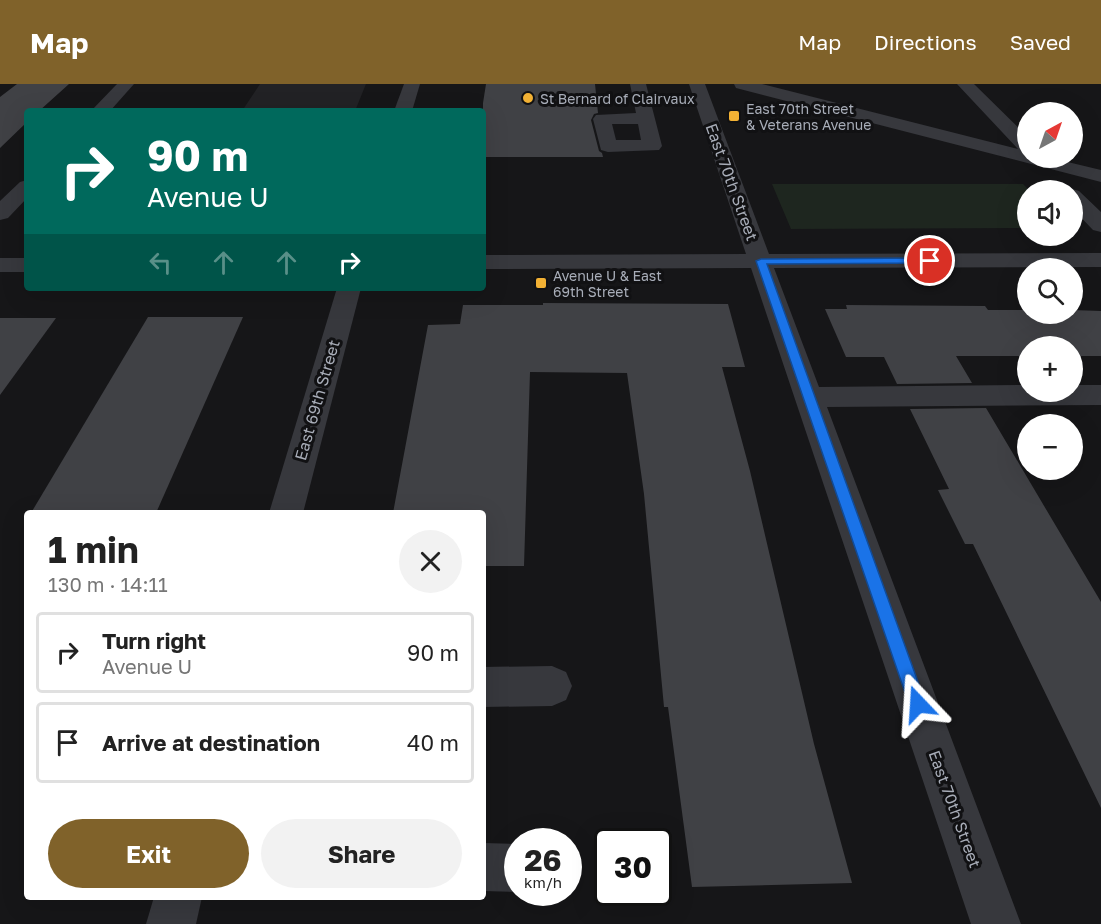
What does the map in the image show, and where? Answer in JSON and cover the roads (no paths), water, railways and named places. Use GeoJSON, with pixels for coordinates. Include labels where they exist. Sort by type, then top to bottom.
{"type":"FeatureCollection","features":[{"type":"Feature","properties":{"kind":"street"},"geometry":{"type":"LineString","coordinates":[[103,108],[126,84]]}},
{"type":"Feature","properties":{"kind":"street"},"geometry":{"type":"LineString","coordinates":[[404,108],[412,84]]}},
{"type":"Feature","properties":{"kind":"street"},"geometry":{"type":"LineString","coordinates":[[638,84],[646,118]]}},
{"type":"Feature","properties":{"kind":"street","name":"East 70th Street"},"geometry":{"type":"LineString","coordinates":[[697,84],[996,924]]}},
{"type":"Feature","properties":{"kind":"street"},"geometry":{"type":"LineString","coordinates":[[742,84],[1017,152]]}},
{"type":"Feature","properties":{"kind":"street"},"geometry":{"type":"LineString","coordinates":[[965,84],[1017,140]]}},
{"type":"Feature","properties":{"kind":"street"},"geometry":{"type":"LineString","coordinates":[[1045,168],[1058,180]]}},
{"type":"Feature","properties":{"kind":"street"},"geometry":{"type":"LineString","coordinates":[[1073,168],[1101,176]]}},
{"type":"Feature","properties":{"kind":"street"},"geometry":{"type":"LineString","coordinates":[[0,213],[24,189]]}},
{"type":"Feature","properties":{"kind":"street"},"geometry":{"type":"LineString","coordinates":[[1083,206],[1101,225]]}},
{"type":"Feature","properties":{"kind":"street"},"geometry":{"type":"LineString","coordinates":[[486,262],[1101,260]]}},
{"type":"Feature","properties":{"kind":"street"},"geometry":{"type":"LineString","coordinates":[[0,265],[24,265]]}},
{"type":"Feature","properties":{"kind":"street","name":"East 69th Street"},"geometry":{"type":"LineString","coordinates":[[287,510],[348,291]]}},
{"type":"Feature","properties":{"kind":"street"},"geometry":{"type":"LineString","coordinates":[[809,397],[1101,395]]}},
{"type":"Feature","properties":{"kind":"street"},"geometry":{"type":"LineString","coordinates":[[486,687],[552,686]]}},
{"type":"Feature","properties":{"kind":"street"},"geometry":{"type":"LineString","coordinates":[[486,867],[504,868]]}},
{"type":"Feature","properties":{"kind":"street"},"geometry":{"type":"LineString","coordinates":[[171,924],[177,900]]}},
{"type":"Feature","properties":{"kind":"place","name":"St Bernard of Clairvaux"},"geometry":{"type":"Point","coordinates":[528,98]}},
{"type":"Feature","properties":{"kind":"place","name":"East 70th Street & Veterans Avenue"},"geometry":{"type":"Point","coordinates":[734,116]}},
{"type":"Feature","properties":{"kind":"place","name":"Avenue U & East 69th Street"},"geometry":{"type":"Point","coordinates":[541,283]}}]}
